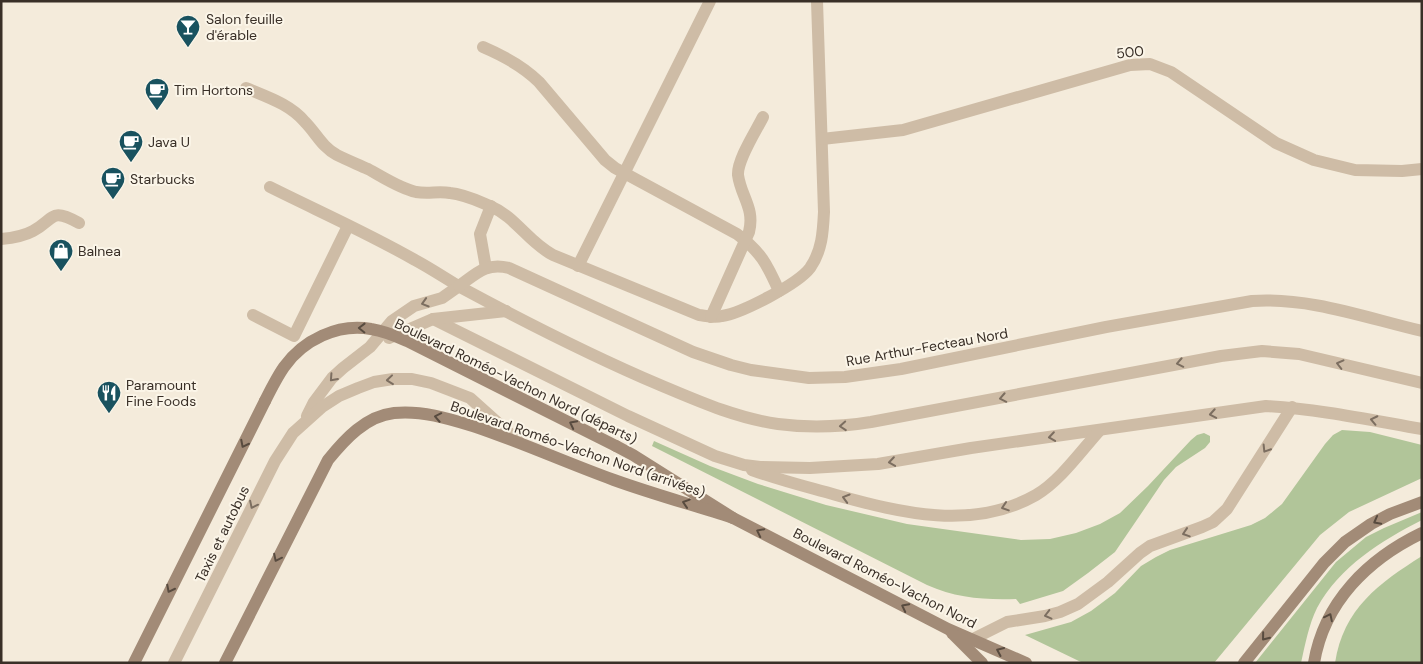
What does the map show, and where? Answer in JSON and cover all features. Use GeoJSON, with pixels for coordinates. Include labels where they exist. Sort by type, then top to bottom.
{"type":"FeatureCollection","features":[{"type":"Feature","properties":{"kind":"street"},"geometry":{"type":"LineString","coordinates":[[578,266],[710,1]]}},
{"type":"Feature","properties":{"kind":"street"},"geometry":{"type":"LineString","coordinates":[[246,88],[279,102],[292,110],[305,122],[322,143],[336,154],[409,190],[423,193],[451,193],[491,206],[513,220],[541,249],[578,266],[711,318],[736,312],[795,282],[809,269],[819,250],[823,232],[817,1]]}},
{"type":"Feature","properties":{"kind":"street"},"geometry":{"type":"LineString","coordinates":[[483,47],[530,73],[605,160],[625,174],[745,240],[760,254],[779,291]]}},
{"type":"Feature","properties":{"kind":"street","name":"500"},"geometry":{"type":"LineString","coordinates":[[822,139],[903,130],[1106,71],[1142,64],[1161,67],[1171,72],[1276,143],[1314,160],[1355,170],[1422,169]]}},
{"type":"Feature","properties":{"kind":"street"},"geometry":{"type":"LineString","coordinates":[[711,318],[751,224],[751,214],[738,173],[740,164],[763,117]]}},
{"type":"Feature","properties":{"kind":"street"},"geometry":{"type":"LineString","coordinates":[[270,187],[414,259],[506,311],[632,373],[711,406],[755,419],[804,426],[854,425],[900,418],[1191,361],[1262,351],[1299,354],[1422,383]]}},
{"type":"Feature","properties":{"kind":"street"},"geometry":{"type":"LineString","coordinates":[[370,346],[392,321],[403,312],[414,306],[442,298],[486,268],[480,234],[491,206]]}},
{"type":"Feature","properties":{"kind":"street"},"geometry":{"type":"LineString","coordinates":[[1,239],[34,230],[54,216],[67,216],[79,223]]}},
{"type":"Feature","properties":{"kind":"street"},"geometry":{"type":"LineString","coordinates":[[253,315],[294,336],[348,226]]}},
{"type":"Feature","properties":{"kind":"street","name":"Rue Arthur-Fecteau Nord"},"geometry":{"type":"LineString","coordinates":[[486,268],[498,266],[509,268],[712,359],[770,374],[803,378],[845,378],[901,369],[1106,327],[1252,301],[1271,300],[1309,304],[1422,331]]}},
{"type":"Feature","properties":{"kind":"street"},"geometry":{"type":"LineString","coordinates":[[370,346],[433,319],[506,311]]}},
{"type":"Feature","properties":{"kind":"street"},"geometry":{"type":"LineString","coordinates":[[433,319],[628,416],[716,456],[771,477],[872,505],[932,516],[953,517],[993,511],[1035,496],[1049,486],[1100,430]]}},
{"type":"Feature","properties":{"kind":"street","name":"Boulevard Roméo-Vachon Nord (départs)"},"geometry":{"type":"LineString","coordinates":[[134,663],[276,380],[294,355],[307,344],[337,330],[371,329],[391,334],[633,455],[733,518]]}},
{"type":"Feature","properties":{"kind":"street","name":"Taxis et autobus"},"geometry":{"type":"LineString","coordinates":[[303,422],[314,402],[332,378],[370,346]]}},
{"type":"Feature","properties":{"kind":"street","name":"Taxis et autobus"},"geometry":{"type":"LineString","coordinates":[[174,663],[275,461],[293,433],[303,422],[339,396],[374,382],[412,379],[431,383],[470,398],[518,441]]}},
{"type":"Feature","properties":{"kind":"street"},"geometry":{"type":"LineString","coordinates":[[716,456],[744,465],[760,467],[810,468],[856,466],[902,461],[971,448],[1266,406],[1351,415],[1422,429]]}},
{"type":"Feature","properties":{"kind":"street"},"geometry":{"type":"LineString","coordinates":[[973,639],[1007,622],[1045,616],[1078,604],[1108,582],[1150,546],[1213,522],[1227,509],[1292,408]]}},
{"type":"Feature","properties":{"kind":"street","name":"Boulevard Roméo-Vachon Nord (arrivées)"},"geometry":{"type":"LineString","coordinates":[[225,663],[328,460],[349,436],[378,417],[393,413],[410,412],[450,419],[518,441],[614,480],[733,518]]}},
{"type":"Feature","properties":{"kind":"street"},"geometry":{"type":"LineString","coordinates":[[1244,663],[1324,563],[1345,542],[1371,524],[1390,514],[1422,502]]}},
{"type":"Feature","properties":{"kind":"street","name":"Boulevard Roméo-Vachon Nord"},"geometry":{"type":"LineString","coordinates":[[733,518],[948,629],[1026,663]]}},
{"type":"Feature","properties":{"kind":"street"},"geometry":{"type":"LineString","coordinates":[[1314,663],[1317,647],[1329,616],[1346,590],[1370,566],[1400,545],[1422,533]]}},
{"type":"Feature","properties":{"kind":"street"},"geometry":{"type":"LineString","coordinates":[[948,629],[982,663]]}},
{"type":"Feature","properties":{"kind":"green space"},"geometry":{"type":"Polygon","coordinates":[[[1342,430],[1370,432],[1422,445],[1422,478],[1349,512],[1320,535],[1214,663],[1083,663],[1025,635],[1071,622],[1091,611],[1115,593],[1141,566],[1170,550],[1251,525],[1265,518],[1282,504],[1325,444],[1333,435],[1342,430]]]}},
{"type":"Feature","properties":{"kind":"green space"},"geometry":{"type":"Polygon","coordinates":[[[1204,433],[1210,436],[1210,442],[1205,448],[1176,467],[1164,480],[1115,552],[1063,591],[1020,604],[1016,599],[970,597],[949,593],[927,585],[652,446],[654,441],[710,466],[758,484],[826,505],[907,524],[1021,540],[1050,539],[1076,533],[1100,524],[1120,513],[1191,440],[1197,435],[1204,433]]]}},
{"type":"Feature","properties":{"kind":"green space"},"geometry":{"type":"Polygon","coordinates":[[[1422,512],[1422,520],[1377,546],[1337,579],[1317,608],[1301,663],[1255,663],[1336,562],[1366,537],[1422,512]]]}},
{"type":"Feature","properties":{"kind":"green space"},"geometry":{"type":"Polygon","coordinates":[[[1422,556],[1422,663],[1335,663],[1339,644],[1346,627],[1365,599],[1391,577],[1422,556]]]}},
{"type":"Feature","properties":{"kind":"place","name":"Salon feuille d'érable"},"geometry":{"type":"Point","coordinates":[188,48]}},
{"type":"Feature","properties":{"kind":"place","name":"Tim Hortons"},"geometry":{"type":"Point","coordinates":[157,111]}},
{"type":"Feature","properties":{"kind":"place","name":"Java U"},"geometry":{"type":"Point","coordinates":[131,163]}},
{"type":"Feature","properties":{"kind":"place","name":"Starbucks"},"geometry":{"type":"Point","coordinates":[113,200]}},
{"type":"Feature","properties":{"kind":"place","name":"Balnea"},"geometry":{"type":"Point","coordinates":[61,272]}},
{"type":"Feature","properties":{"kind":"place","name":"Paramount Fine Foods"},"geometry":{"type":"Point","coordinates":[109,414]}}]}
